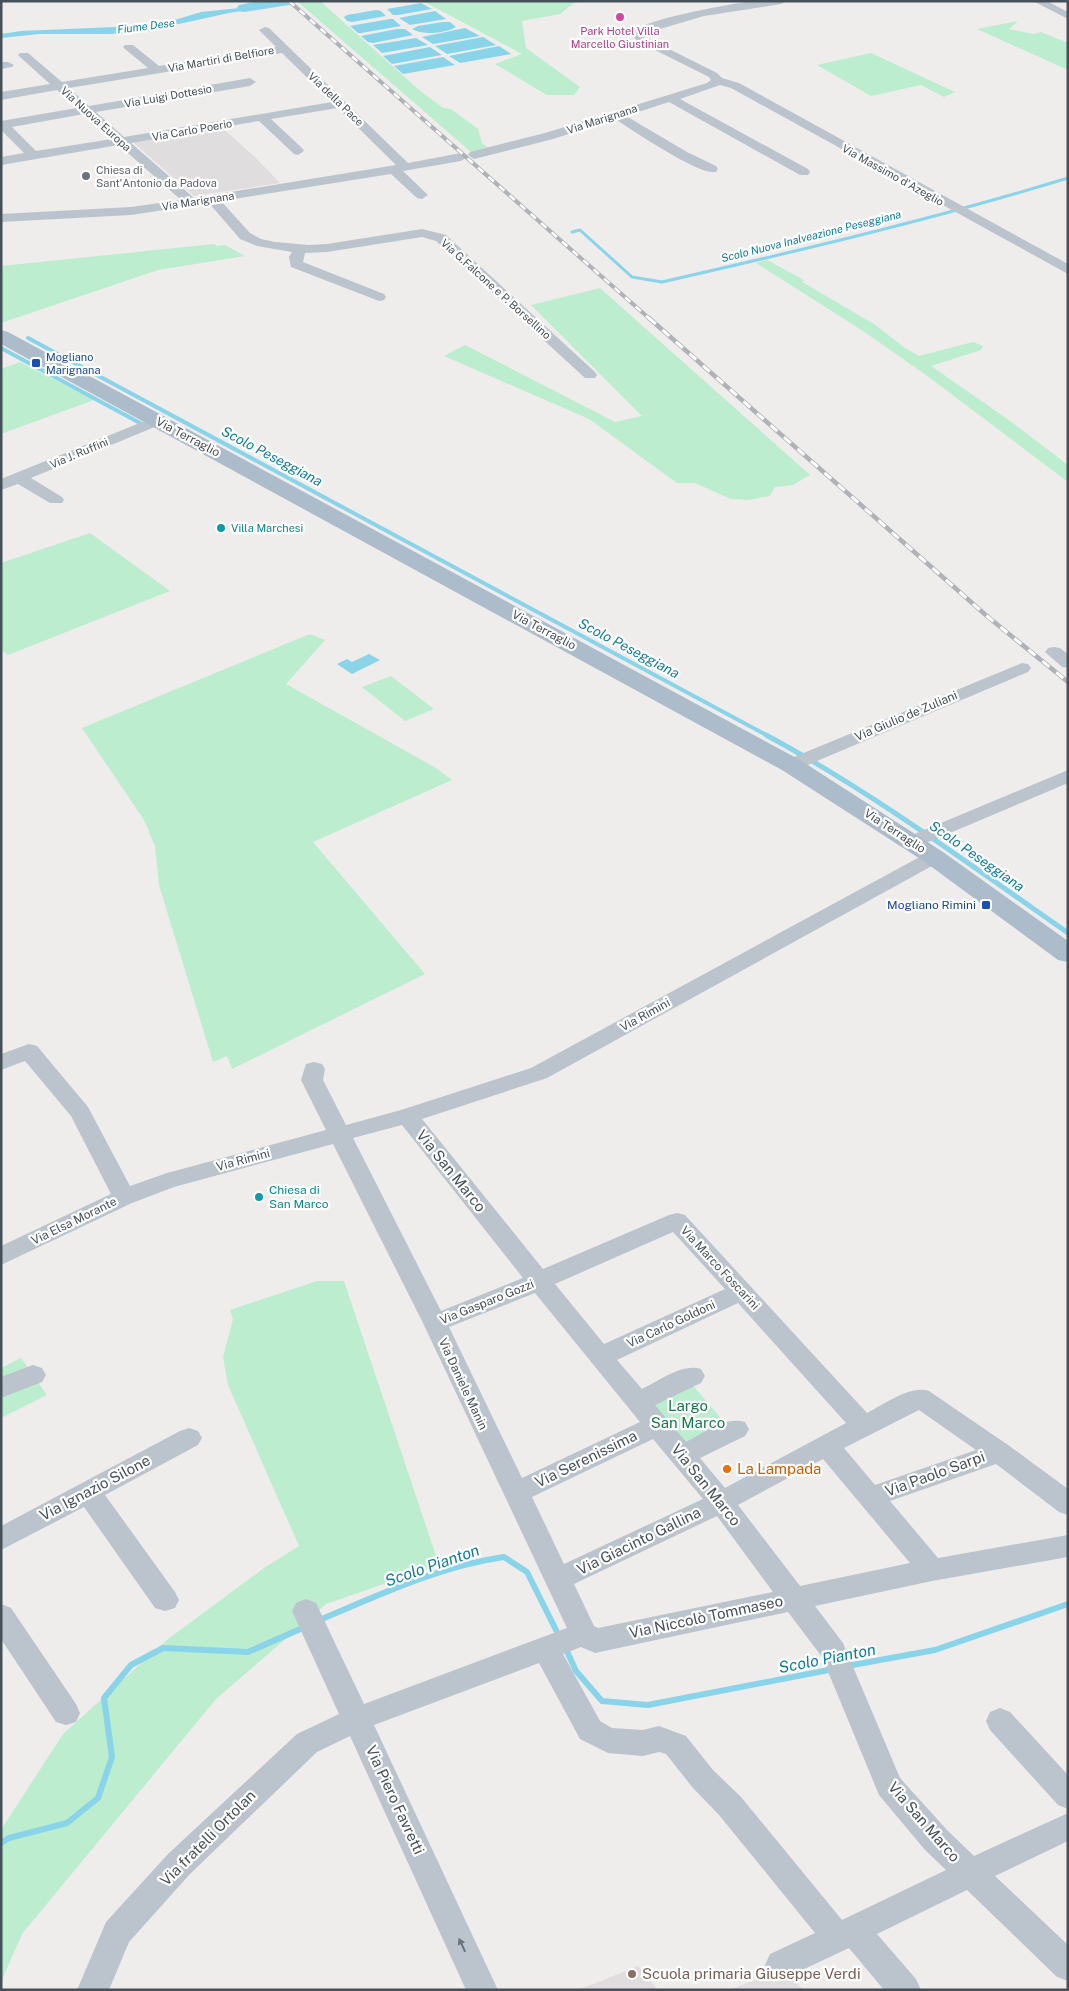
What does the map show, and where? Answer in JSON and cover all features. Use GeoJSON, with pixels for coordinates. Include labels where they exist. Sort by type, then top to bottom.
{"type":"FeatureCollection","features":[{"type":"Feature","properties":{"kind":"main road","name":"Via Terraglio"},"geometry":{"type":"LineString","coordinates":[[1,336],[801,761],[923,837],[934,857],[1068,954]]}},
{"type":"Feature","properties":{"kind":"street"},"geometry":{"type":"LineString","coordinates":[[718,81],[713,75],[641,39],[637,33],[698,13],[730,6],[781,1]]}},
{"type":"Feature","properties":{"kind":"street"},"geometry":{"type":"LineString","coordinates":[[1038,1],[1068,16]]}},
{"type":"Feature","properties":{"kind":"street","name":"Via della Pace"},"geometry":{"type":"LineString","coordinates":[[265,30],[341,104],[401,168]]}},
{"type":"Feature","properties":{"kind":"street","name":"Via Martiri di Belfiore"},"geometry":{"type":"LineString","coordinates":[[129,47],[158,70]]}},
{"type":"Feature","properties":{"kind":"street","name":"Via Martiri di Belfiore"},"geometry":{"type":"LineString","coordinates":[[1,96],[284,49]]}},
{"type":"Feature","properties":{"kind":"street","name":"Via Nuova Europa"},"geometry":{"type":"LineString","coordinates":[[24,55],[191,202]]}},
{"type":"Feature","properties":{"kind":"street","name":"Via Marignana"},"geometry":{"type":"LineString","coordinates":[[474,155],[541,138],[702,89],[718,81]]}},
{"type":"Feature","properties":{"kind":"street","name":"Via Massimo d'Azeglio"},"geometry":{"type":"LineString","coordinates":[[718,81],[734,85],[956,210],[1068,270]]}},
{"type":"Feature","properties":{"kind":"street","name":"Via Luigi Dottesio"},"geometry":{"type":"LineString","coordinates":[[2,125],[250,82]]}},
{"type":"Feature","properties":{"kind":"street"},"geometry":{"type":"LineString","coordinates":[[670,98],[804,172]]}},
{"type":"Feature","properties":{"kind":"street","name":"Via Carlo Poerio"},"geometry":{"type":"LineString","coordinates":[[1,161],[341,104]]}},
{"type":"Feature","properties":{"kind":"street"},"geometry":{"type":"LineString","coordinates":[[616,114],[683,155],[712,169]]}},
{"type":"Feature","properties":{"kind":"street"},"geometry":{"type":"LineString","coordinates":[[262,118],[298,151]]}},
{"type":"Feature","properties":{"kind":"street"},"geometry":{"type":"LineString","coordinates":[[2,125],[34,156]]}},
{"type":"Feature","properties":{"kind":"street","name":"Via Marignana"},"geometry":{"type":"LineString","coordinates":[[1,218],[131,211],[460,158]]}},
{"type":"Feature","properties":{"kind":"street"},"geometry":{"type":"LineString","coordinates":[[401,168],[422,195]]}},
{"type":"Feature","properties":{"kind":"street","name":"Via G.Falcone e P. Borsellino"},"geometry":{"type":"LineString","coordinates":[[212,199],[245,236],[257,242],[275,246],[300,248],[354,245],[422,233],[441,238],[590,375]]}},
{"type":"Feature","properties":{"kind":"street"},"geometry":{"type":"LineString","coordinates":[[300,248],[296,257],[296,264],[379,297]]}},
{"type":"Feature","properties":{"kind":"street","name":"Via J. Ruffini"},"geometry":{"type":"LineString","coordinates":[[1,485],[157,420]]}},
{"type":"Feature","properties":{"kind":"street"},"geometry":{"type":"LineString","coordinates":[[19,478],[56,500]]}},
{"type":"Feature","properties":{"kind":"street","name":"Via Giulio de Zuliani"},"geometry":{"type":"LineString","coordinates":[[801,761],[1022,668]]}},
{"type":"Feature","properties":{"kind":"street"},"geometry":{"type":"LineString","coordinates":[[923,837],[1068,776]]}},
{"type":"Feature","properties":{"kind":"street","name":"Via Rimini"},"geometry":{"type":"LineString","coordinates":[[147,1187],[407,1116],[539,1073],[934,857]]}},
{"type":"Feature","properties":{"kind":"street"},"geometry":{"type":"LineString","coordinates":[[1,1064],[29,1051],[80,1112],[124,1197]]}},
{"type":"Feature","properties":{"kind":"street"},"geometry":{"type":"LineString","coordinates":[[314,1069],[312,1080],[339,1134]]}},
{"type":"Feature","properties":{"kind":"street","name":"Via San Marco"},"geometry":{"type":"LineString","coordinates":[[407,1116],[600,1357],[721,1502],[795,1598],[838,1664],[889,1786],[936,1840],[1068,1966]]}},
{"type":"Feature","properties":{"kind":"street","name":"Via Daniele Manin"},"geometry":{"type":"LineString","coordinates":[[339,1134],[435,1324],[557,1580],[565,1641]]}},
{"type":"Feature","properties":{"kind":"street","name":"Via Elsa Morante"},"geometry":{"type":"LineString","coordinates":[[1,1256],[147,1187]]}},
{"type":"Feature","properties":{"kind":"street","name":"Via Marco Foscarini"},"geometry":{"type":"LineString","coordinates":[[540,1281],[677,1221],[864,1426]]}},
{"type":"Feature","properties":{"kind":"street","name":"Via Gasparo Gozzi"},"geometry":{"type":"LineString","coordinates":[[435,1324],[540,1281]]}},
{"type":"Feature","properties":{"kind":"street","name":"Via Carlo Goldoni"},"geometry":{"type":"LineString","coordinates":[[600,1357],[742,1291]]}},
{"type":"Feature","properties":{"kind":"street"},"geometry":{"type":"LineString","coordinates":[[1,1388],[33,1375]]}},
{"type":"Feature","properties":{"kind":"street"},"geometry":{"type":"LineString","coordinates":[[638,1402],[692,1376]]}},
{"type":"Feature","properties":{"kind":"street","name":"Via Giacinto Gallina"},"geometry":{"type":"LineString","coordinates":[[557,1580],[721,1502],[826,1445],[920,1398],[999,1452]]}},
{"type":"Feature","properties":{"kind":"street","name":"Via Serenissima"},"geometry":{"type":"LineString","coordinates":[[515,1493],[658,1425]]}},
{"type":"Feature","properties":{"kind":"street"},"geometry":{"type":"LineString","coordinates":[[683,1455],[736,1429]]}},
{"type":"Feature","properties":{"kind":"street","name":"Via Ignazio Silone"},"geometry":{"type":"LineString","coordinates":[[1,1538],[189,1438]]}},
{"type":"Feature","properties":{"kind":"street"},"geometry":{"type":"LineString","coordinates":[[826,1445],[932,1570]]}},
{"type":"Feature","properties":{"kind":"street"},"geometry":{"type":"LineString","coordinates":[[999,1452],[1068,1504]]}},
{"type":"Feature","properties":{"kind":"street","name":"Via Paolo Sarpi"},"geometry":{"type":"LineString","coordinates":[[871,1497],[999,1452]]}},
{"type":"Feature","properties":{"kind":"street"},"geometry":{"type":"LineString","coordinates":[[88,1492],[165,1600]]}},
{"type":"Feature","properties":{"kind":"street","name":"Via Niccolò Tommaseo"},"geometry":{"type":"LineString","coordinates":[[565,1641],[595,1641],[932,1570],[1068,1546]]}},
{"type":"Feature","properties":{"kind":"street","name":"Via Piero Favretti"},"geometry":{"type":"LineString","coordinates":[[306,1611],[482,1990]]}},
{"type":"Feature","properties":{"kind":"street"},"geometry":{"type":"LineString","coordinates":[[1,1616],[66,1713]]}},
{"type":"Feature","properties":{"kind":"street"},"geometry":{"type":"LineString","coordinates":[[357,1718],[565,1641],[590,1730],[608,1740],[643,1743],[660,1739],[676,1744],[703,1779],[730,1806],[845,1934],[905,1990]]}},
{"type":"Feature","properties":{"kind":"street","name":"Via fratelli Ortolan"},"geometry":{"type":"LineString","coordinates":[[93,1990],[117,1932],[179,1864],[307,1743],[357,1718]]}},
{"type":"Feature","properties":{"kind":"street"},"geometry":{"type":"LineString","coordinates":[[1000,1721],[1068,1796]]}},
{"type":"Feature","properties":{"kind":"street"},"geometry":{"type":"LineString","coordinates":[[970,1874],[1068,1826]]}},
{"type":"Feature","properties":{"kind":"street","name":"Via San Marco"},"geometry":{"type":"LineString","coordinates":[[780,1965],[970,1874]]}},
{"type":"Feature","properties":{"kind":"shaded area"},"geometry":{"type":"Polygon","coordinates":[[[220,126],[255,157],[280,183],[194,196],[134,143],[137,140],[220,126]]]}},
{"type":"Feature","properties":{"kind":"shaded area","name":"Scuola primaria Giuseppe Verdi"},"geometry":{"type":"Polygon","coordinates":[[[638,1966],[658,1990],[577,1990],[601,1981],[638,1966]]]}},
{"type":"Feature","properties":{"kind":"shaded area","name":"Scuola primaria Giuseppe Verdi"},"geometry":{"type":"Polygon","coordinates":[[[786,1969],[803,1990],[728,1990],[786,1969]]]}},
{"type":"Feature","properties":{"kind":"green space"},"geometry":{"type":"Polygon","coordinates":[[[320,1],[418,89],[443,108],[451,109],[478,129],[482,143],[488,148],[471,152],[298,2],[320,1]]]}},
{"type":"Feature","properties":{"kind":"green space"},"geometry":{"type":"Polygon","coordinates":[[[423,1],[590,1],[574,3],[560,14],[522,21],[526,48],[580,87],[574,95],[547,95],[495,64],[522,54],[423,1]]]}},
{"type":"Feature","properties":{"kind":"green space"},"geometry":{"type":"Polygon","coordinates":[[[1018,21],[1009,29],[1034,34],[1041,32],[1068,43],[1068,70],[977,29],[1018,21]]]}},
{"type":"Feature","properties":{"kind":"green space"},"geometry":{"type":"Polygon","coordinates":[[[871,53],[955,92],[944,97],[921,85],[871,96],[817,65],[871,53]]]}},
{"type":"Feature","properties":{"kind":"green space"},"geometry":{"type":"Polygon","coordinates":[[[214,244],[217,246],[225,245],[245,256],[158,270],[1,323],[1,266],[214,244]]]}},
{"type":"Feature","properties":{"kind":"green space"},"geometry":{"type":"Polygon","coordinates":[[[767,260],[804,280],[802,282],[874,324],[905,348],[919,356],[973,342],[983,346],[981,350],[931,366],[1006,418],[1068,465],[1068,482],[926,375],[863,331],[756,263],[767,260]]]}},
{"type":"Feature","properties":{"kind":"green space"},"geometry":{"type":"Polygon","coordinates":[[[600,288],[810,475],[793,485],[775,487],[770,496],[748,500],[731,499],[695,483],[677,483],[589,419],[444,356],[465,345],[615,422],[642,416],[531,305],[600,288]]]}},
{"type":"Feature","properties":{"kind":"green space"},"geometry":{"type":"Polygon","coordinates":[[[20,362],[94,400],[1,434],[1,369],[20,362]]]}},
{"type":"Feature","properties":{"kind":"green space"},"geometry":{"type":"Polygon","coordinates":[[[90,533],[170,591],[8,655],[1,649],[1,563],[90,533]]]}},
{"type":"Feature","properties":{"kind":"green space"},"geometry":{"type":"Polygon","coordinates":[[[310,634],[325,640],[286,684],[436,768],[452,780],[313,842],[425,974],[232,1069],[227,1056],[213,1062],[159,885],[155,846],[144,820],[82,728],[310,634]]]}},
{"type":"Feature","properties":{"kind":"green space"},"geometry":{"type":"Polygon","coordinates":[[[391,676],[434,709],[405,721],[362,687],[391,676]]]}},
{"type":"Feature","properties":{"kind":"green space"},"geometry":{"type":"Polygon","coordinates":[[[317,1281],[344,1281],[439,1565],[326,1604],[216,1699],[22,1934],[1,1982],[1,1830],[63,1734],[168,1639],[264,1568],[299,1546],[228,1385],[223,1357],[233,1319],[230,1310],[317,1281]]]}},
{"type":"Feature","properties":{"kind":"green space"},"geometry":{"type":"Polygon","coordinates":[[[21,1358],[47,1395],[1,1418],[1,1368],[21,1358]]]}},
{"type":"Feature","properties":{"kind":"green space","name":"Largo San Marco"},"geometry":{"type":"Polygon","coordinates":[[[691,1383],[729,1428],[686,1448],[648,1403],[691,1383]]]}},
{"type":"Feature","properties":{"kind":"water"},"geometry":{"type":"Polygon","coordinates":[[[283,1],[287,4],[229,13],[142,32],[39,34],[1,38],[1,34],[21,31],[138,26],[168,22],[201,12],[249,7],[283,1]]]}},
{"type":"Feature","properties":{"kind":"water"},"geometry":{"type":"Polygon","coordinates":[[[421,3],[432,9],[393,15],[387,9],[421,3]]]}},
{"type":"Feature","properties":{"kind":"water"},"geometry":{"type":"Polygon","coordinates":[[[376,10],[381,11],[386,16],[352,22],[347,21],[344,17],[347,15],[376,10]]]}},
{"type":"Feature","properties":{"kind":"water"},"geometry":{"type":"Polygon","coordinates":[[[435,11],[446,19],[410,25],[399,18],[435,11]]]}},
{"type":"Feature","properties":{"kind":"water"},"geometry":{"type":"Polygon","coordinates":[[[393,19],[401,26],[358,33],[350,26],[393,19]]]}},
{"type":"Feature","properties":{"kind":"water"},"geometry":{"type":"Polygon","coordinates":[[[450,22],[456,27],[434,33],[412,29],[418,26],[450,22]]]}},
{"type":"Feature","properties":{"kind":"water"},"geometry":{"type":"Polygon","coordinates":[[[465,28],[480,36],[433,44],[422,37],[465,28]]]}},
{"type":"Feature","properties":{"kind":"water"},"geometry":{"type":"Polygon","coordinates":[[[405,29],[413,35],[373,43],[368,42],[361,36],[405,29]]]}},
{"type":"Feature","properties":{"kind":"water"},"geometry":{"type":"Polygon","coordinates":[[[483,37],[496,45],[447,54],[435,46],[483,37]]]}},
{"type":"Feature","properties":{"kind":"water"},"geometry":{"type":"Polygon","coordinates":[[[416,38],[428,45],[382,53],[373,45],[416,38]]]}},
{"type":"Feature","properties":{"kind":"water"},"geometry":{"type":"Polygon","coordinates":[[[499,46],[511,54],[460,63],[449,56],[499,46]]]}},
{"type":"Feature","properties":{"kind":"water"},"geometry":{"type":"Polygon","coordinates":[[[430,47],[442,55],[392,64],[383,56],[430,47]]]}},
{"type":"Feature","properties":{"kind":"water"},"geometry":{"type":"Polygon","coordinates":[[[443,57],[455,65],[403,74],[394,66],[443,57]]]}},
{"type":"Feature","properties":{"kind":"water"},"geometry":{"type":"Polygon","coordinates":[[[369,654],[380,660],[352,674],[337,664],[347,659],[352,662],[369,654]]]}},
{"type":"Feature","properties":{"kind":"waterway","name":"Fiume Dese"},"geometry":{"type":"LineString","coordinates":[[244,8],[289,1]]}},
{"type":"Feature","properties":{"kind":"waterway","name":"Scolo Nuova Inalveazione Peseggiana"},"geometry":{"type":"LineString","coordinates":[[572,232],[580,230],[632,277],[662,282],[917,221],[1068,178]]}},
{"type":"Feature","properties":{"kind":"waterway","name":"Scolo Peseggiana"},"geometry":{"type":"LineString","coordinates":[[28,338],[768,736]]}},
{"type":"Feature","properties":{"kind":"waterway","name":"Scolo Peseggiana"},"geometry":{"type":"LineString","coordinates":[[1,348],[140,423]]}},
{"type":"Feature","properties":{"kind":"waterway","name":"Scolo Peseggiana"},"geometry":{"type":"LineString","coordinates":[[766,735],[844,780],[957,855],[1068,933]]}},
{"type":"Feature","properties":{"kind":"waterway","name":"Scolo Pianton"},"geometry":{"type":"LineString","coordinates":[[317,1621],[385,1592],[432,1575],[456,1567],[504,1557],[527,1572],[560,1638]]}},
{"type":"Feature","properties":{"kind":"waterway","name":"Scolo Pianton"},"geometry":{"type":"LineString","coordinates":[[847,1666],[935,1650],[1068,1604]]}},
{"type":"Feature","properties":{"kind":"waterway","name":"Scolo Pianton"},"geometry":{"type":"LineString","coordinates":[[1,1843],[9,1838],[67,1823],[98,1798],[112,1757],[104,1698],[131,1665],[163,1648],[248,1652],[305,1627]]}},
{"type":"Feature","properties":{"kind":"waterway","name":"Scolo Pianton"},"geometry":{"type":"LineString","coordinates":[[565,1647],[576,1671],[602,1701],[648,1705],[834,1669]]}},
{"type":"Feature","properties":{"kind":"railway"},"geometry":{"type":"LineString","coordinates":[[289,1],[651,320]]}},
{"type":"Feature","properties":{"kind":"railway"},"geometry":{"type":"LineString","coordinates":[[649,318],[988,617],[1068,682]]}},
{"type":"Feature","properties":{"kind":"place","name":"Park Hotel Villa Marcello Giustinian"},"geometry":{"type":"Point","coordinates":[620,17]}},
{"type":"Feature","properties":{"kind":"place","name":"Chiesa di Sant'Antonio da Padova"},"geometry":{"type":"Point","coordinates":[86,176]}},
{"type":"Feature","properties":{"kind":"place","name":"Mogliano Marignana"},"geometry":{"type":"Point","coordinates":[36,363]}},
{"type":"Feature","properties":{"kind":"place","name":"Villa Marchesi"},"geometry":{"type":"Point","coordinates":[221,528]}},
{"type":"Feature","properties":{"kind":"place","name":"Mogliano Rimini"},"geometry":{"type":"Point","coordinates":[986,905]}},
{"type":"Feature","properties":{"kind":"place","name":"Chiesa di San Marco"},"geometry":{"type":"Point","coordinates":[259,1197]}},
{"type":"Feature","properties":{"kind":"place","name":"La Lampada"},"geometry":{"type":"Point","coordinates":[727,1469]}},
{"type":"Feature","properties":{"kind":"place","name":"Scuola primaria Giuseppe Verdi"},"geometry":{"type":"Point","coordinates":[632,1974]}}]}
